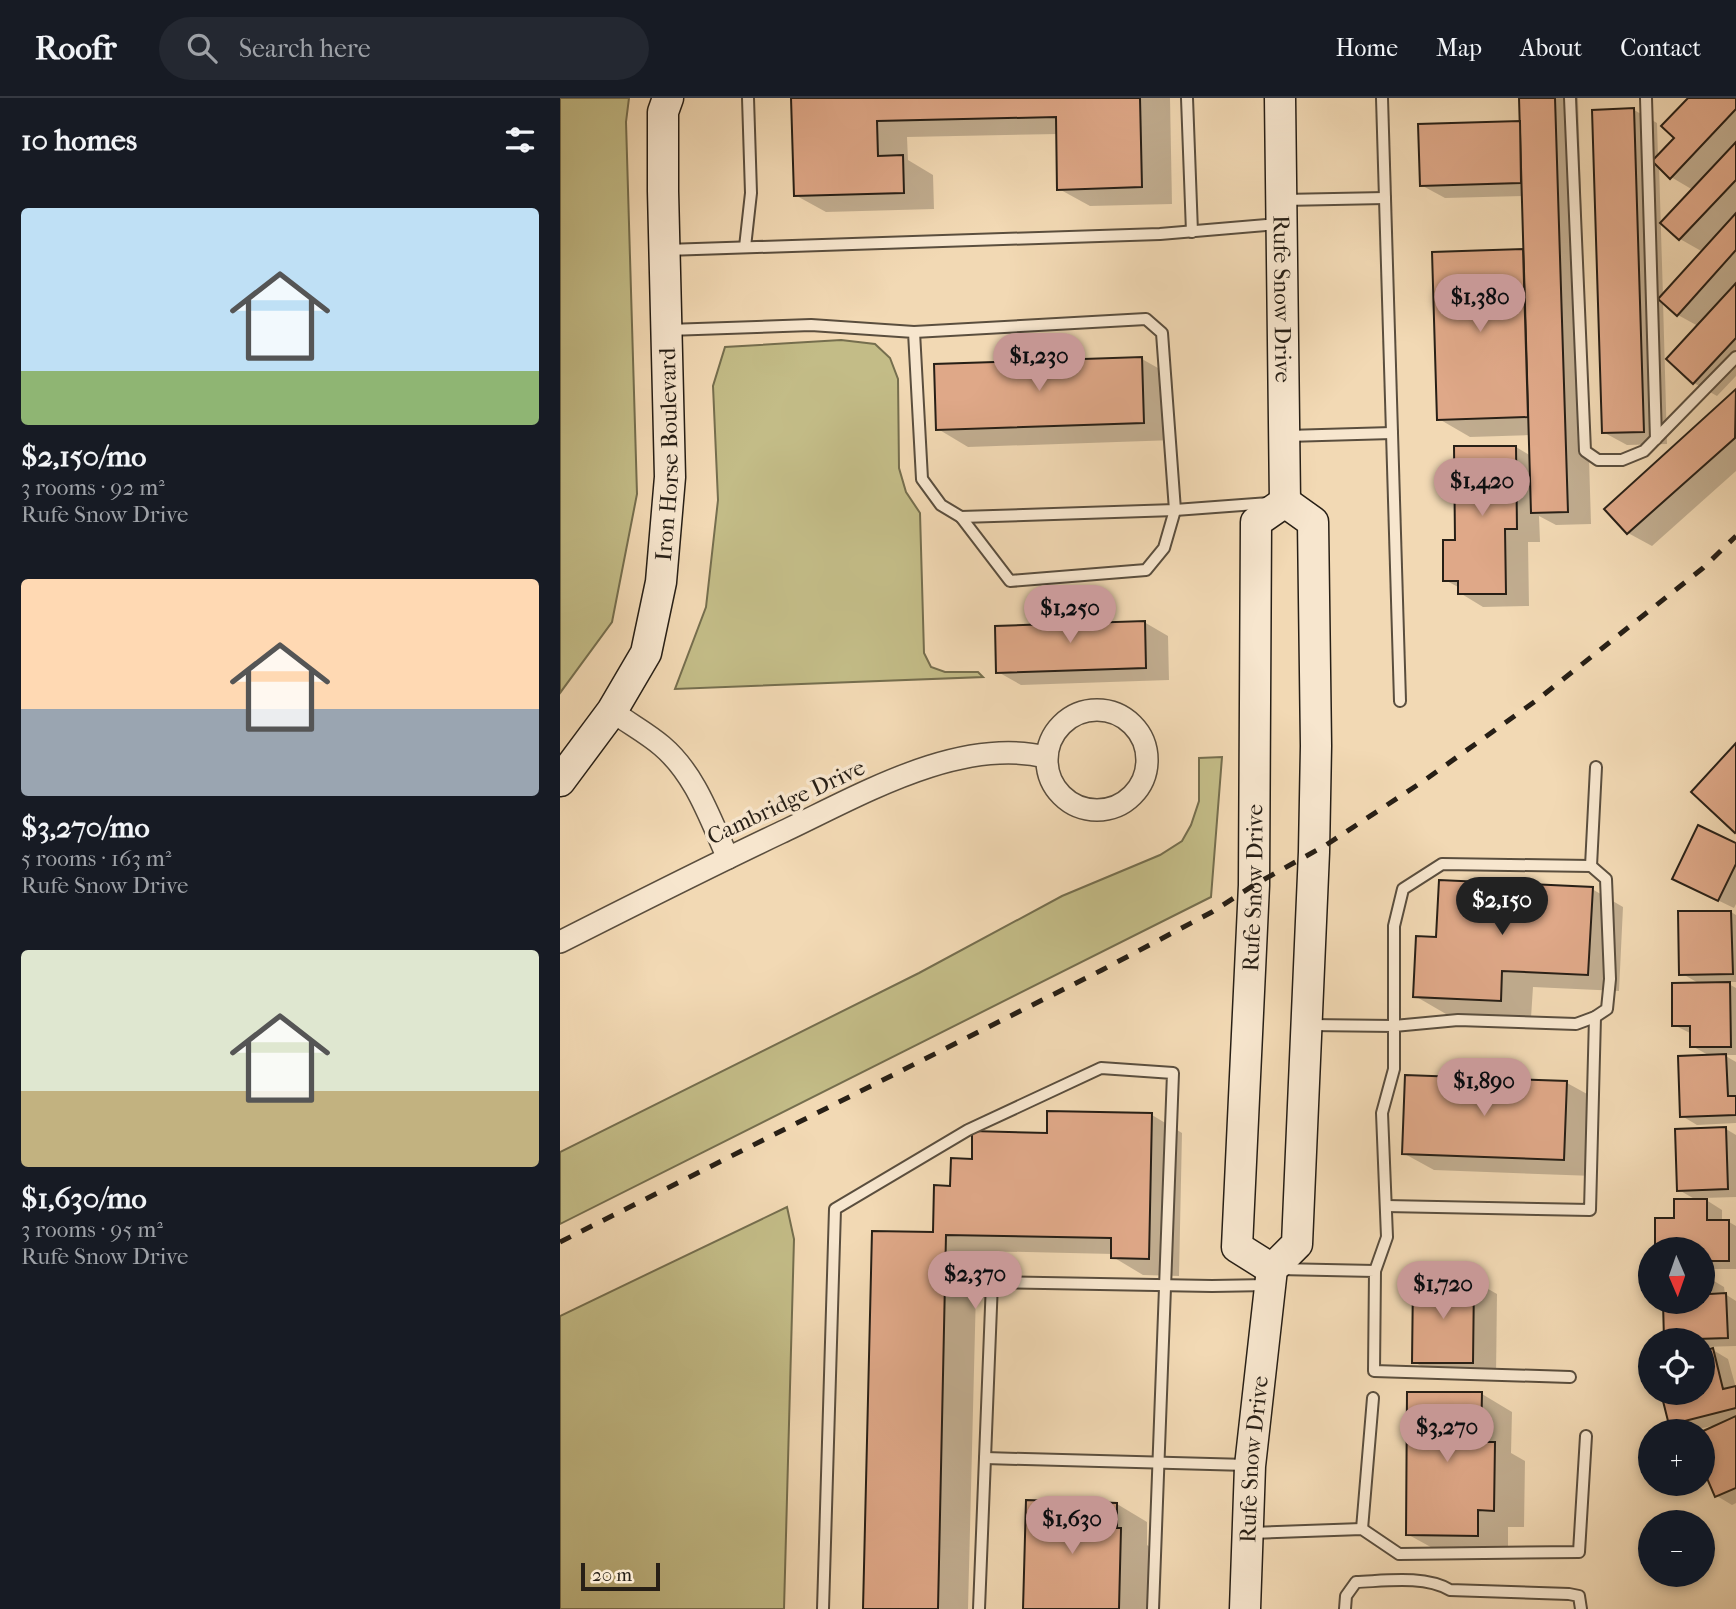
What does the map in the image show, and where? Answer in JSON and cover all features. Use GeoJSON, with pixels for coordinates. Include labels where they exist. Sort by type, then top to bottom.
{"type":"FeatureCollection","features":[{"type":"Feature","properties":{"kind":"main road","name":"Iron Horse Boulevard"},"geometry":{"type":"LineString","coordinates":[[560,781],[612,711],[646,653],[661,582],[670,477],[663,112],[668,98]]}},
{"type":"Feature","properties":{"kind":"main road","name":"Rufe Snow Drive"},"geometry":{"type":"LineString","coordinates":[[1245,1609],[1250,1466],[1271,1277],[1237,1247],[1254,886],[1256,522],[1286,502],[1280,98]]}},
{"type":"Feature","properties":{"kind":"main road"},"geometry":{"type":"LineString","coordinates":[[1271,1277],[1297,1244],[1316,746],[1314,522],[1286,502]]}},
{"type":"Feature","properties":{"kind":"street"},"geometry":{"type":"LineString","coordinates":[[1095,709],[1124,717],[1135,727],[1143,739],[1147,767],[1134,793],[1123,803],[1095,810],[1080,807],[1059,793],[1052,782],[1046,757],[1049,742],[1056,729],[1080,712],[1095,709]]}},
{"type":"Feature","properties":{"kind":"street"},"geometry":{"type":"LineString","coordinates":[[612,711],[662,746],[684,770],[701,798],[728,858]]}},
{"type":"Feature","properties":{"kind":"street","name":"Cambridge Drive"},"geometry":{"type":"LineString","coordinates":[[560,942],[728,858],[904,775],[955,760],[1002,752],[1027,752],[1046,757]]}},
{"type":"Feature","properties":{"kind":"lane"},"geometry":{"type":"LineString","coordinates":[[745,247],[751,193],[748,98]]}},
{"type":"Feature","properties":{"kind":"lane"},"geometry":{"type":"LineString","coordinates":[[1187,98],[1192,232]]}},
{"type":"Feature","properties":{"kind":"lane"},"geometry":{"type":"LineString","coordinates":[[1382,98],[1401,701]]}},
{"type":"Feature","properties":{"kind":"lane"},"geometry":{"type":"LineString","coordinates":[[1570,98],[1585,451],[1598,460],[1622,460],[1644,451],[1736,357]]}},
{"type":"Feature","properties":{"kind":"lane"},"geometry":{"type":"LineString","coordinates":[[1646,98],[1656,439]]}},
{"type":"Feature","properties":{"kind":"lane"},"geometry":{"type":"LineString","coordinates":[[665,250],[1192,232],[1281,212],[1385,198]]}},
{"type":"Feature","properties":{"kind":"lane"},"geometry":{"type":"LineString","coordinates":[[667,330],[811,325],[914,332],[1146,319],[1162,333],[1175,510],[1164,548],[1146,570],[1010,581],[961,517],[941,505],[922,479],[914,332]]}},
{"type":"Feature","properties":{"kind":"lane"},"geometry":{"type":"LineString","coordinates":[[1285,436],[1392,433]]}},
{"type":"Feature","properties":{"kind":"lane"},"geometry":{"type":"LineString","coordinates":[[961,517],[1175,510],[1286,502]]}},
{"type":"Feature","properties":{"kind":"lane"},"geometry":{"type":"LineString","coordinates":[[1591,866],[1596,767]]}},
{"type":"Feature","properties":{"kind":"lane"},"geometry":{"type":"LineString","coordinates":[[1307,1025],[1394,1026],[1458,1020],[1576,1024],[1595,1017],[1607,1009],[1610,979],[1606,879],[1591,866],[1441,864],[1403,889],[1394,926],[1394,1026],[1394,1069],[1382,1113],[1387,1237],[1375,1271],[1374,1371],[1570,1377]]}},
{"type":"Feature","properties":{"kind":"lane"},"geometry":{"type":"LineString","coordinates":[[1386,1206],[1590,1210],[1595,1017]]}},
{"type":"Feature","properties":{"kind":"lane"},"geometry":{"type":"LineString","coordinates":[[823,1609],[835,1209],[968,1129],[1101,1068],[1173,1073],[1153,1609]]}},
{"type":"Feature","properties":{"kind":"lane"},"geometry":{"type":"LineString","coordinates":[[979,1609],[992,1282],[1165,1285],[1375,1271]]}},
{"type":"Feature","properties":{"kind":"lane"},"geometry":{"type":"LineString","coordinates":[[1362,1529],[1373,1398]]}},
{"type":"Feature","properties":{"kind":"lane"},"geometry":{"type":"LineString","coordinates":[[1248,1533],[1362,1529],[1399,1554],[1579,1552],[1586,1436]]}},
{"type":"Feature","properties":{"kind":"lane"},"geometry":{"type":"LineString","coordinates":[[985,1458],[1250,1466]]}},
{"type":"Feature","properties":{"kind":"lane"},"geometry":{"type":"LineString","coordinates":[[1345,1609],[1346,1596],[1356,1582],[1383,1581],[1438,1583],[1450,1590],[1570,1594],[1579,1597],[1581,1609]]}},
{"type":"Feature","properties":{"kind":"shaded area"},"geometry":{"type":"Polygon","coordinates":[[[560,98],[629,98],[626,122],[637,494],[612,622],[560,693],[560,98]]]}},
{"type":"Feature","properties":{"kind":"shaded area"},"geometry":{"type":"Polygon","coordinates":[[[841,340],[875,344],[890,358],[898,379],[899,468],[906,492],[920,513],[924,653],[931,667],[945,672],[978,672],[983,677],[675,689],[706,607],[718,500],[713,386],[725,347],[841,340]]]}},
{"type":"Feature","properties":{"kind":"shaded area"},"geometry":{"type":"Polygon","coordinates":[[[1222,757],[1211,897],[560,1224],[560,1152],[919,973],[1062,896],[1160,855],[1182,841],[1191,825],[1199,801],[1199,758],[1222,757]]]}},
{"type":"Feature","properties":{"kind":"shaded area"},"geometry":{"type":"Polygon","coordinates":[[[787,1207],[794,1239],[784,1609],[560,1609],[560,1316],[787,1207]]]}},
{"type":"Feature","properties":{"kind":"building"},"geometry":{"type":"Polygon","coordinates":[[[791,98],[1140,98],[1142,187],[1057,190],[1056,117],[877,121],[878,156],[903,155],[904,193],[794,196],[791,98]]]}},
{"type":"Feature","properties":{"kind":"building"},"geometry":{"type":"Polygon","coordinates":[[[1519,98],[1555,98],[1568,512],[1531,513],[1519,98]]]}},
{"type":"Feature","properties":{"kind":"building"},"geometry":{"type":"Polygon","coordinates":[[[1688,98],[1736,98],[1736,109],[1670,179],[1652,161],[1674,138],[1661,126],[1688,98]]]}},
{"type":"Feature","properties":{"kind":"building"},"geometry":{"type":"Polygon","coordinates":[[[1634,108],[1644,432],[1602,433],[1592,110],[1634,108]]]}},
{"type":"Feature","properties":{"kind":"building"},"geometry":{"type":"Polygon","coordinates":[[[1520,121],[1521,183],[1420,186],[1418,124],[1520,121]]]}},
{"type":"Feature","properties":{"kind":"building"},"geometry":{"type":"Polygon","coordinates":[[[1736,142],[1736,180],[1679,240],[1660,223],[1736,142]]]}},
{"type":"Feature","properties":{"kind":"building"},"geometry":{"type":"Polygon","coordinates":[[[1736,213],[1736,250],[1677,316],[1658,299],[1736,213]]]}},
{"type":"Feature","properties":{"kind":"building"},"geometry":{"type":"Polygon","coordinates":[[[1523,249],[1528,417],[1437,420],[1432,252],[1523,249]]]}},
{"type":"Feature","properties":{"kind":"building"},"geometry":{"type":"Polygon","coordinates":[[[1736,283],[1736,338],[1693,384],[1666,359],[1736,283]]]}},
{"type":"Feature","properties":{"kind":"building"},"geometry":{"type":"Polygon","coordinates":[[[1142,357],[1144,423],[936,430],[934,364],[1142,357]]]}},
{"type":"Feature","properties":{"kind":"building"},"geometry":{"type":"Polygon","coordinates":[[[1736,389],[1735,438],[1627,534],[1604,509],[1736,389]]]}},
{"type":"Feature","properties":{"kind":"building"},"geometry":{"type":"Polygon","coordinates":[[[1454,446],[1516,446],[1517,529],[1505,529],[1506,594],[1458,594],[1458,581],[1443,581],[1443,540],[1455,540],[1454,446]]]}},
{"type":"Feature","properties":{"kind":"building"},"geometry":{"type":"Polygon","coordinates":[[[1086,612],[1086,623],[1145,621],[1146,668],[996,673],[995,626],[1050,624],[1049,613],[1086,612]]]}},
{"type":"Feature","properties":{"kind":"building"},"geometry":{"type":"Polygon","coordinates":[[[1736,743],[1736,832],[1735,833],[1691,792],[1736,743]]]}},
{"type":"Feature","properties":{"kind":"building"},"geometry":{"type":"Polygon","coordinates":[[[1698,825],[1736,843],[1736,864],[1718,901],[1672,879],[1698,825]]]}},
{"type":"Feature","properties":{"kind":"building"},"geometry":{"type":"Polygon","coordinates":[[[1439,880],[1593,887],[1588,975],[1502,971],[1501,1001],[1413,997],[1416,936],[1436,937],[1439,880]]]}},
{"type":"Feature","properties":{"kind":"building"},"geometry":{"type":"Polygon","coordinates":[[[1678,911],[1731,911],[1733,974],[1679,975],[1678,911]]]}},
{"type":"Feature","properties":{"kind":"building"},"geometry":{"type":"Polygon","coordinates":[[[1730,982],[1731,1047],[1690,1047],[1690,1026],[1672,1026],[1672,983],[1730,982]]]}},
{"type":"Feature","properties":{"kind":"building"},"geometry":{"type":"Polygon","coordinates":[[[1726,1054],[1728,1096],[1736,1096],[1736,1115],[1680,1117],[1678,1056],[1726,1054]]]}},
{"type":"Feature","properties":{"kind":"building"},"geometry":{"type":"Polygon","coordinates":[[[1405,1075],[1567,1081],[1564,1160],[1402,1154],[1405,1075]]]}},
{"type":"Feature","properties":{"kind":"building"},"geometry":{"type":"Polygon","coordinates":[[[1047,1111],[1152,1113],[1149,1259],[1111,1258],[1111,1238],[946,1235],[938,1609],[863,1609],[872,1231],[933,1232],[934,1185],[950,1186],[951,1158],[972,1159],[972,1131],[1047,1133],[1047,1111]]]}},
{"type":"Feature","properties":{"kind":"building"},"geometry":{"type":"Polygon","coordinates":[[[1726,1127],[1728,1189],[1677,1191],[1675,1129],[1726,1127]]]}},
{"type":"Feature","properties":{"kind":"building"},"geometry":{"type":"Polygon","coordinates":[[[1674,1199],[1707,1199],[1707,1220],[1729,1220],[1729,1261],[1715,1261],[1715,1237],[1655,1237],[1655,1218],[1674,1218],[1674,1199]]]}},
{"type":"Feature","properties":{"kind":"building"},"geometry":{"type":"Polygon","coordinates":[[[1413,1279],[1474,1279],[1473,1363],[1412,1363],[1413,1279]]]}},
{"type":"Feature","properties":{"kind":"building"},"geometry":{"type":"Polygon","coordinates":[[[1726,1293],[1728,1338],[1715,1338],[1715,1328],[1664,1328],[1663,1314],[1715,1314],[1715,1294],[1726,1293]]]}},
{"type":"Feature","properties":{"kind":"building"},"geometry":{"type":"Polygon","coordinates":[[[1715,1356],[1723,1389],[1736,1386],[1736,1408],[1693,1419],[1668,1419],[1664,1405],[1715,1405],[1715,1356]]]}},
{"type":"Feature","properties":{"kind":"building"},"geometry":{"type":"Polygon","coordinates":[[[1407,1392],[1482,1392],[1481,1442],[1495,1442],[1494,1511],[1478,1510],[1478,1536],[1406,1535],[1407,1392]]]}},
{"type":"Feature","properties":{"kind":"building"},"geometry":{"type":"Polygon","coordinates":[[[1736,1416],[1736,1488],[1715,1497],[1715,1496],[1715,1426],[1736,1416]]]}},
{"type":"Feature","properties":{"kind":"building"},"geometry":{"type":"Polygon","coordinates":[[[1026,1500],[1117,1503],[1117,1528],[1121,1528],[1119,1609],[1023,1609],[1026,1500]]]}},
{"type":"Feature","properties":{"kind":"railway"},"geometry":{"type":"LineString","coordinates":[[560,1242],[1102,970],[1212,912],[1326,845],[1425,780],[1537,700],[1703,568],[1736,536]]}}]}
